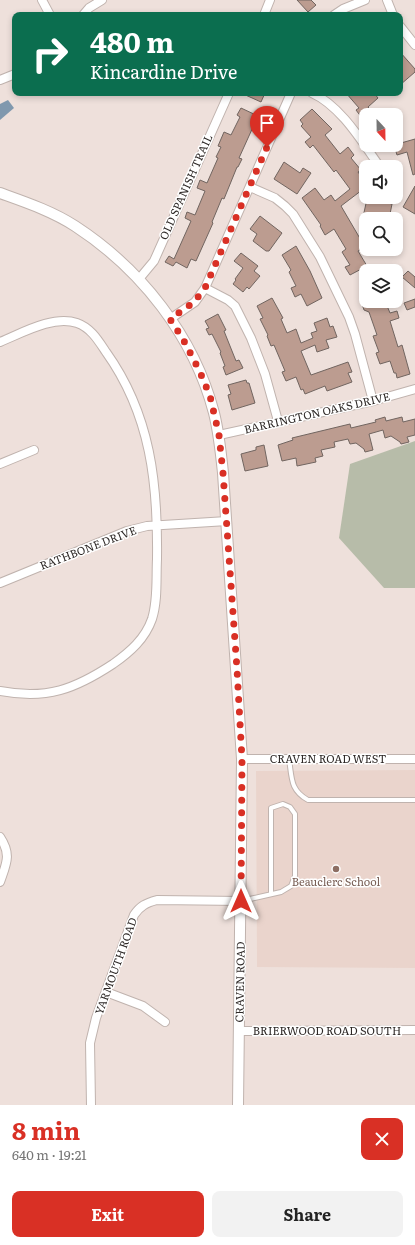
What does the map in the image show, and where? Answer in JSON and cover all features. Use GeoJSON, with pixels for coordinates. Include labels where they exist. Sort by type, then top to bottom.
{"type":"FeatureCollection","features":[{"type":"Feature","properties":{"kind":"street"},"geometry":{"type":"LineString","coordinates":[[42,0],[48,12]]}},
{"type":"Feature","properties":{"kind":"street"},"geometry":{"type":"LineString","coordinates":[[86,12],[89,8],[102,0]]}},
{"type":"Feature","properties":{"kind":"street"},"geometry":{"type":"LineString","coordinates":[[265,12],[270,0]]}},
{"type":"Feature","properties":{"kind":"street"},"geometry":{"type":"LineString","coordinates":[[338,12],[366,0]]}},
{"type":"Feature","properties":{"kind":"street"},"geometry":{"type":"LineString","coordinates":[[387,0],[393,12]]}},
{"type":"Feature","properties":{"kind":"street"},"geometry":{"type":"LineString","coordinates":[[403,30],[415,45]]}},
{"type":"Feature","properties":{"kind":"street"},"geometry":{"type":"LineString","coordinates":[[0,80],[12,75]]}},
{"type":"Feature","properties":{"kind":"street","name":"OLD SPANISH TRAIL"},"geometry":{"type":"LineString","coordinates":[[139,279],[154,261],[228,96]]}},
{"type":"Feature","properties":{"kind":"street"},"geometry":{"type":"LineString","coordinates":[[170,319],[194,302],[205,288],[289,96]]}},
{"type":"Feature","properties":{"kind":"street"},"geometry":{"type":"LineString","coordinates":[[319,96],[330,104],[354,131],[375,160]]}},
{"type":"Feature","properties":{"kind":"street"},"geometry":{"type":"LineString","coordinates":[[250,187],[275,198],[285,206],[293,214],[320,257],[346,310],[355,334],[373,400]]}},
{"type":"Feature","properties":{"kind":"street","name":"CRAVEN ROAD"},"geometry":{"type":"LineString","coordinates":[[0,193],[38,207],[74,225],[107,249],[139,279],[161,306],[183,339],[200,372],[210,396],[219,435],[223,473],[242,759],[238,1105]]}},
{"type":"Feature","properties":{"kind":"street"},"geometry":{"type":"LineString","coordinates":[[205,288],[228,300],[235,306],[251,338],[265,374],[278,421]]}},
{"type":"Feature","properties":{"kind":"street"},"geometry":{"type":"LineString","coordinates":[[0,342],[46,323],[59,320],[68,320],[86,327],[93,334],[115,364],[129,388],[140,416],[148,445],[154,477],[157,525],[156,602],[152,619],[137,645],[127,654],[93,677],[70,688],[47,694],[12,693],[0,691]]}},
{"type":"Feature","properties":{"kind":"street","name":"BARRINGTON OAKS DRIVE"},"geometry":{"type":"LineString","coordinates":[[219,435],[415,389]]}},
{"type":"Feature","properties":{"kind":"street"},"geometry":{"type":"LineString","coordinates":[[0,464],[34,450]]}},
{"type":"Feature","properties":{"kind":"street","name":"RATHBONE DRIVE"},"geometry":{"type":"LineString","coordinates":[[0,583],[127,531],[141,527],[227,521]]}},
{"type":"Feature","properties":{"kind":"street","name":"CRAVEN ROAD WEST"},"geometry":{"type":"LineString","coordinates":[[242,759],[415,759]]}},
{"type":"Feature","properties":{"kind":"street"},"geometry":{"type":"LineString","coordinates":[[0,837],[6,847],[8,855],[0,882]]}},
{"type":"Feature","properties":{"kind":"street","name":"YARMOUTH ROAD"},"geometry":{"type":"LineString","coordinates":[[90,1105],[90,1043],[96,1018],[134,915],[138,909],[146,903],[157,900],[241,901]]}},
{"type":"Feature","properties":{"kind":"street"},"geometry":{"type":"LineString","coordinates":[[106,992],[143,1006],[165,1022]]}},
{"type":"Feature","properties":{"kind":"street","name":"BRIERWOOD ROAD SOUTH"},"geometry":{"type":"LineString","coordinates":[[239,1031],[415,1030]]}},
{"type":"Feature","properties":{"kind":"lane"},"geometry":{"type":"LineString","coordinates":[[289,759],[294,788],[300,796],[308,800],[415,800]]}},
{"type":"Feature","properties":{"kind":"lane"},"geometry":{"type":"LineString","coordinates":[[241,901],[281,892],[291,886],[295,876],[294,814],[290,807],[283,804],[272,808],[271,894]]}},
{"type":"Feature","properties":{"kind":"shaded area","name":"Beauclerc School"},"geometry":{"type":"Polygon","coordinates":[[[415,770],[415,968],[257,967],[256,771],[415,770]]]}},
{"type":"Feature","properties":{"kind":"green space"},"geometry":{"type":"Polygon","coordinates":[[[415,441],[415,588],[384,588],[339,538],[350,464],[415,441]]]}},
{"type":"Feature","properties":{"kind":"water"},"geometry":{"type":"Polygon","coordinates":[[[8,100],[14,108],[0,120],[0,104],[8,100]]]}},
{"type":"Feature","properties":{"kind":"building"},"geometry":{"type":"Polygon","coordinates":[[[297,0],[311,0],[316,5],[308,12],[297,0]]]}},
{"type":"Feature","properties":{"kind":"building"},"geometry":{"type":"Polygon","coordinates":[[[403,55],[415,69],[415,72],[403,82],[403,55]]]}},
{"type":"Feature","properties":{"kind":"building"},"geometry":{"type":"Polygon","coordinates":[[[248,96],[264,96],[261,102],[248,96]]]}},
{"type":"Feature","properties":{"kind":"building"},"geometry":{"type":"Polygon","coordinates":[[[349,96],[376,96],[378,98],[368,107],[369,108],[359,108],[349,96]]]}},
{"type":"Feature","properties":{"kind":"building"},"geometry":{"type":"Polygon","coordinates":[[[241,108],[258,116],[239,158],[242,159],[237,167],[224,199],[222,198],[212,222],[213,223],[196,261],[191,259],[187,268],[176,262],[173,266],[165,262],[169,256],[174,259],[191,221],[185,218],[187,212],[195,215],[205,191],[197,188],[200,180],[207,183],[218,158],[216,157],[221,147],[218,146],[224,132],[231,135],[240,117],[237,115],[241,108]]]}},
{"type":"Feature","properties":{"kind":"building"},"geometry":{"type":"Polygon","coordinates":[[[312,109],[332,129],[325,135],[340,154],[348,147],[354,155],[351,158],[359,168],[359,192],[341,206],[359,237],[359,256],[361,256],[366,264],[359,264],[359,270],[350,275],[345,267],[350,265],[342,252],[346,249],[334,229],[325,235],[320,226],[321,225],[302,198],[315,188],[324,200],[331,195],[335,201],[350,189],[336,170],[334,172],[313,145],[310,148],[305,142],[311,137],[301,126],[303,124],[300,120],[312,109]]]}},
{"type":"Feature","properties":{"kind":"building"},"geometry":{"type":"Polygon","coordinates":[[[415,139],[415,174],[413,175],[407,152],[397,155],[396,152],[403,152],[403,142],[415,139]]]}},
{"type":"Feature","properties":{"kind":"building"},"geometry":{"type":"Polygon","coordinates":[[[284,162],[300,173],[303,168],[311,173],[297,194],[274,179],[284,162]]]}},
{"type":"Feature","properties":{"kind":"building"},"geometry":{"type":"Polygon","coordinates":[[[415,186],[415,214],[403,207],[415,186]]]}},
{"type":"Feature","properties":{"kind":"building"},"geometry":{"type":"Polygon","coordinates":[[[366,204],[392,204],[390,212],[364,212],[366,204]]]}},
{"type":"Feature","properties":{"kind":"building"},"geometry":{"type":"Polygon","coordinates":[[[260,216],[282,233],[269,251],[266,251],[253,241],[257,234],[250,229],[260,216]]]}},
{"type":"Feature","properties":{"kind":"building"},"geometry":{"type":"Polygon","coordinates":[[[296,246],[310,271],[322,298],[307,306],[301,294],[295,297],[291,288],[296,286],[289,272],[291,270],[282,255],[296,246]]]}},
{"type":"Feature","properties":{"kind":"building"},"geometry":{"type":"Polygon","coordinates":[[[241,253],[258,266],[254,271],[260,276],[249,289],[247,287],[243,292],[233,284],[243,268],[234,261],[241,253]]]}},
{"type":"Feature","properties":{"kind":"building"},"geometry":{"type":"Polygon","coordinates":[[[408,271],[415,277],[415,288],[403,278],[408,271]]]}},
{"type":"Feature","properties":{"kind":"building"},"geometry":{"type":"Polygon","coordinates":[[[272,298],[283,318],[281,319],[287,333],[296,329],[301,343],[313,338],[311,333],[317,331],[314,323],[327,318],[330,327],[333,326],[337,337],[326,340],[329,348],[317,352],[315,345],[301,351],[311,375],[348,362],[352,372],[348,373],[352,382],[327,391],[325,386],[305,394],[303,389],[301,390],[296,377],[286,381],[282,372],[285,371],[274,345],[271,346],[267,336],[268,335],[260,319],[263,318],[257,306],[272,298]]]}},
{"type":"Feature","properties":{"kind":"building"},"geometry":{"type":"Polygon","coordinates":[[[415,299],[415,307],[407,310],[404,303],[415,299]]]}},
{"type":"Feature","properties":{"kind":"building"},"geometry":{"type":"Polygon","coordinates":[[[363,308],[388,308],[390,313],[397,311],[399,318],[390,321],[398,347],[402,345],[410,374],[397,378],[390,361],[380,364],[376,353],[379,352],[373,336],[377,335],[369,312],[364,310],[363,308]]]}},
{"type":"Feature","properties":{"kind":"building"},"geometry":{"type":"Polygon","coordinates":[[[218,314],[226,330],[224,331],[236,361],[239,360],[243,368],[226,375],[223,367],[225,366],[220,353],[221,352],[212,334],[209,335],[206,329],[209,328],[205,321],[218,314]]]}},
{"type":"Feature","properties":{"kind":"building"},"geometry":{"type":"Polygon","coordinates":[[[246,380],[247,383],[249,383],[255,403],[232,410],[228,395],[231,394],[228,385],[246,380]]]}},
{"type":"Feature","properties":{"kind":"building"},"geometry":{"type":"Polygon","coordinates":[[[385,417],[386,421],[402,417],[403,422],[415,419],[415,435],[407,437],[409,442],[401,444],[391,436],[385,438],[383,430],[369,434],[373,450],[365,452],[364,449],[356,443],[350,444],[348,439],[334,442],[335,447],[321,450],[323,456],[315,458],[316,462],[297,466],[296,458],[282,461],[278,445],[293,440],[292,438],[350,424],[351,428],[376,422],[375,420],[385,417]]]}},
{"type":"Feature","properties":{"kind":"building"},"geometry":{"type":"Polygon","coordinates":[[[264,445],[268,466],[245,471],[241,454],[256,450],[256,447],[264,445]]]}},
{"type":"Feature","properties":{"kind":"place","name":"Beauclerc School"},"geometry":{"type":"Point","coordinates":[336,869]}},
{"type":"Feature","properties":{"kind":"route"},"geometry":{"type":"LineString","coordinates":[[241,901],[242,759],[237,669],[219,435],[210,396],[200,372],[183,339],[170,319],[194,302],[205,288],[267,147]]}}]}
